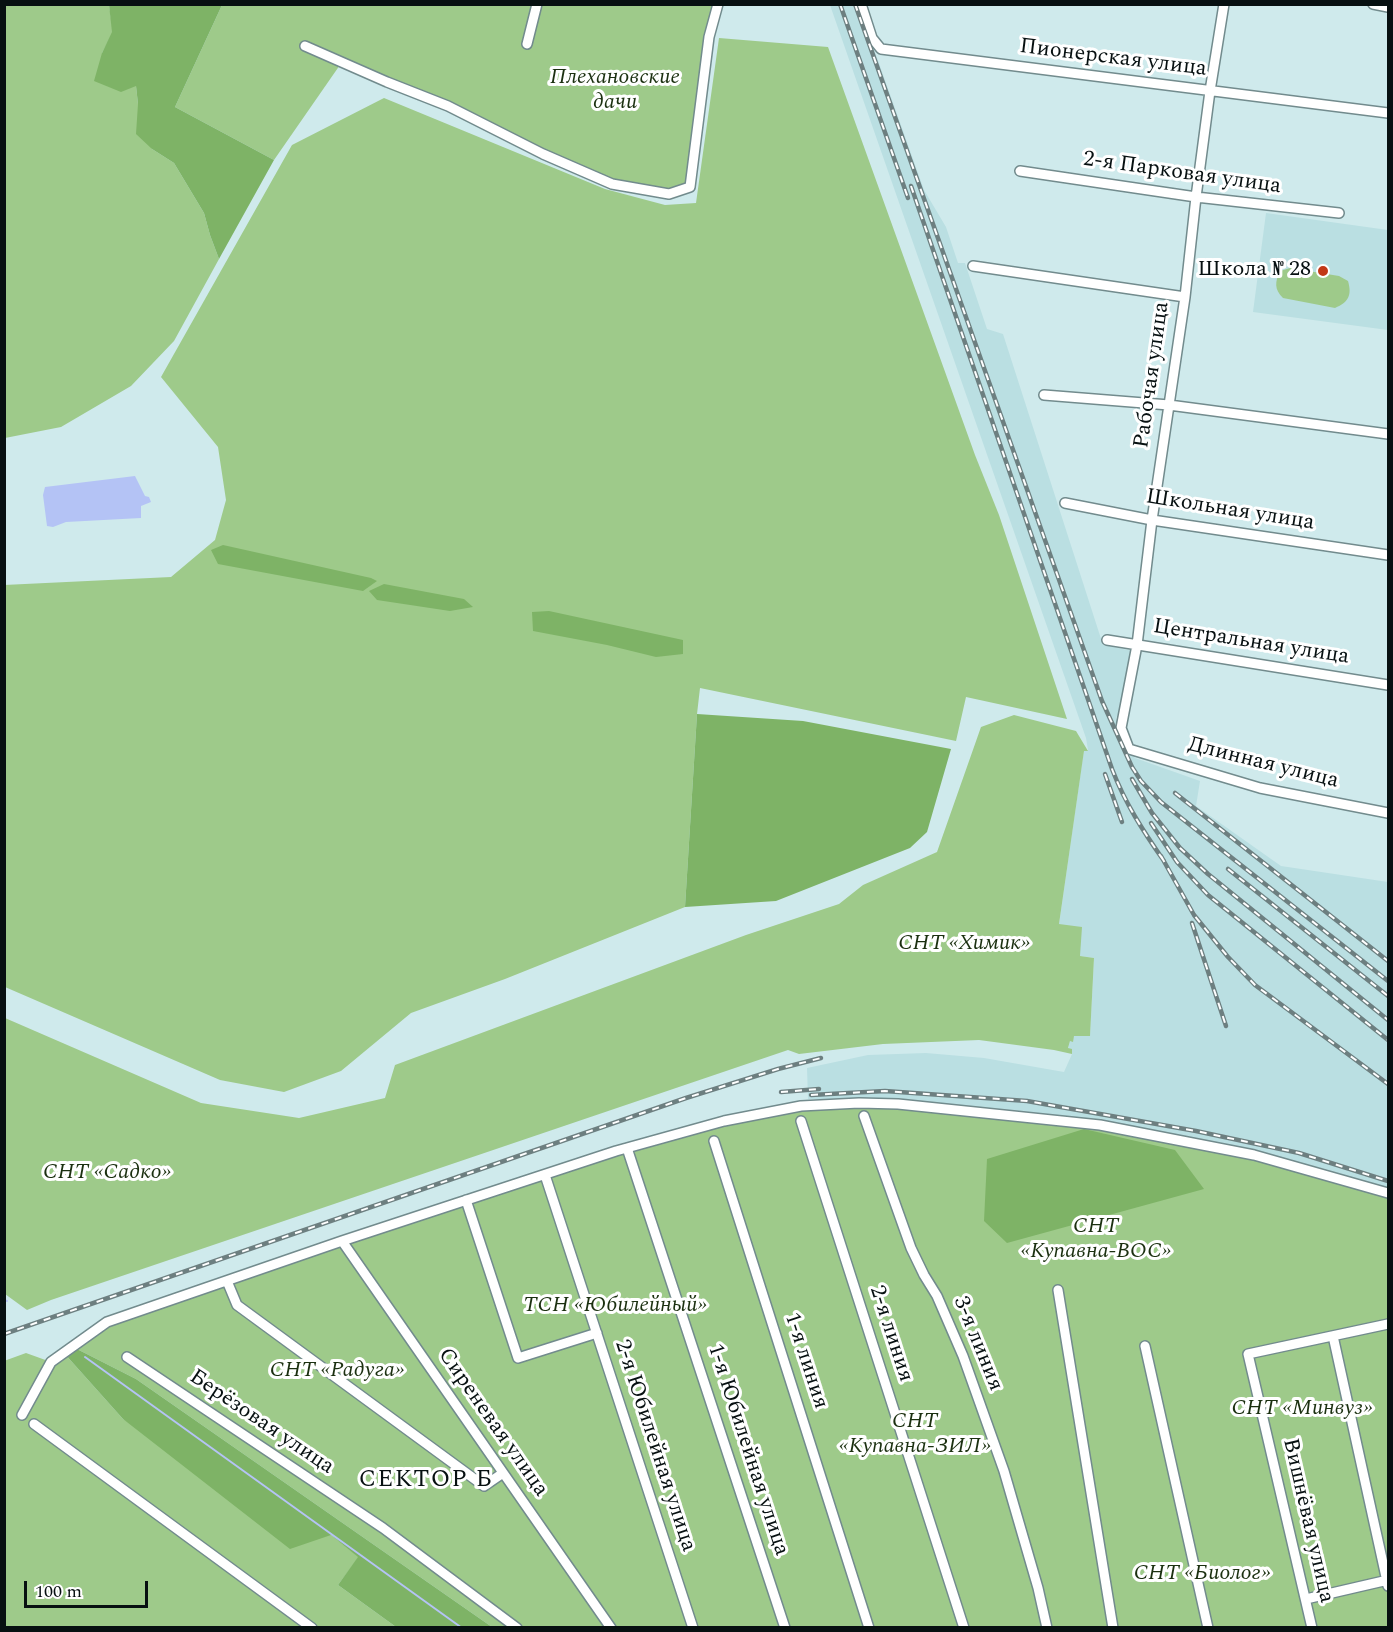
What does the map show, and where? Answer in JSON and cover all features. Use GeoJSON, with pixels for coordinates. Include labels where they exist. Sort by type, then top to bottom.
{"type":"FeatureCollection","features":[{"type":"Feature","properties":{"kind":"street"},"geometry":{"type":"LineString","coordinates":[[527,44],[537,4]]}},
{"type":"Feature","properties":{"kind":"street"},"geometry":{"type":"LineString","coordinates":[[305,46],[448,106],[543,154],[612,184],[669,194],[690,187],[709,37],[718,4]]}},
{"type":"Feature","properties":{"kind":"street","name":"Пионерская улица"},"geometry":{"type":"LineString","coordinates":[[861,4],[872,38],[881,49],[1389,113]]}},
{"type":"Feature","properties":{"kind":"street","name":"Рабочая улица"},"geometry":{"type":"LineString","coordinates":[[1129,749],[1121,728],[1137,645],[1152,520],[1185,297],[1210,91],[1224,4]]}},
{"type":"Feature","properties":{"kind":"street"},"geometry":{"type":"LineString","coordinates":[[1373,4],[1389,7]]}},
{"type":"Feature","properties":{"kind":"street","name":"2-я Парковая улица"},"geometry":{"type":"LineString","coordinates":[[1020,171],[1196,197],[1339,213]]}},
{"type":"Feature","properties":{"kind":"street"},"geometry":{"type":"LineString","coordinates":[[973,266],[1185,297]]}},
{"type":"Feature","properties":{"kind":"street"},"geometry":{"type":"LineString","coordinates":[[1044,395],[1168,405],[1389,434]]}},
{"type":"Feature","properties":{"kind":"street","name":"Школьная улица"},"geometry":{"type":"LineString","coordinates":[[1065,503],[1152,520],[1389,555]]}},
{"type":"Feature","properties":{"kind":"street","name":"Центральная улица"},"geometry":{"type":"LineString","coordinates":[[1107,640],[1389,685]]}},
{"type":"Feature","properties":{"kind":"street","name":"Длинная улица"},"geometry":{"type":"LineString","coordinates":[[1129,749],[1260,788],[1389,813]]}},
{"type":"Feature","properties":{"kind":"street"},"geometry":{"type":"LineString","coordinates":[[22,1415],[51,1362],[107,1322],[342,1241],[627,1148],[724,1121],[801,1106],[859,1103],[898,1104],[1100,1125],[1254,1155],[1389,1193]]}},
{"type":"Feature","properties":{"kind":"street","name":"3-я линия"},"geometry":{"type":"LineString","coordinates":[[864,1116],[911,1248],[937,1296],[971,1377],[1004,1471],[1038,1588],[1047,1628]]}},
{"type":"Feature","properties":{"kind":"street","name":"2-я линия"},"geometry":{"type":"LineString","coordinates":[[801,1121],[964,1628]]}},
{"type":"Feature","properties":{"kind":"street","name":"1-я линия"},"geometry":{"type":"LineString","coordinates":[[714,1141],[869,1628]]}},
{"type":"Feature","properties":{"kind":"street","name":"1-я Юбилейная улица"},"geometry":{"type":"LineString","coordinates":[[627,1148],[785,1628]]}},
{"type":"Feature","properties":{"kind":"street","name":"2-я Юбилейная улица"},"geometry":{"type":"LineString","coordinates":[[545,1175],[693,1628]]}},
{"type":"Feature","properties":{"kind":"street"},"geometry":{"type":"LineString","coordinates":[[466,1200],[518,1358],[597,1333]]}},
{"type":"Feature","properties":{"kind":"street","name":"Сиреневая улица"},"geometry":{"type":"LineString","coordinates":[[342,1241],[611,1628]]}},
{"type":"Feature","properties":{"kind":"street"},"geometry":{"type":"LineString","coordinates":[[227,1281],[237,1305],[484,1486],[503,1473]]}},
{"type":"Feature","properties":{"kind":"street"},"geometry":{"type":"LineString","coordinates":[[1058,1290],[1113,1628]]}},
{"type":"Feature","properties":{"kind":"street"},"geometry":{"type":"LineString","coordinates":[[1306,1599],[1388,1582],[1333,1336],[1389,1324]]}},
{"type":"Feature","properties":{"kind":"street","name":"Вишнёвая улица"},"geometry":{"type":"LineString","coordinates":[[1312,1628],[1248,1354],[1333,1336]]}},
{"type":"Feature","properties":{"kind":"street"},"geometry":{"type":"LineString","coordinates":[[1145,1346],[1208,1628]]}},
{"type":"Feature","properties":{"kind":"street","name":"Берёзовая улица"},"geometry":{"type":"LineString","coordinates":[[127,1357],[383,1528],[518,1628]]}},
{"type":"Feature","properties":{"kind":"street"},"geometry":{"type":"LineString","coordinates":[[34,1424],[312,1628]]}},
{"type":"Feature","properties":{"kind":"shaded area"},"geometry":{"type":"Polygon","coordinates":[[[858,4],[924,190],[946,227],[958,263],[965,263],[987,329],[1003,334],[1103,645],[1133,651],[1122,713],[1116,718],[1122,740],[1135,758],[1200,781],[1196,806],[1281,866],[1388,882],[1388,1190],[1326,1169],[1114,1124],[898,1099],[808,1099],[807,1068],[868,1055],[926,1053],[984,1058],[1064,1072],[1072,1054],[1072,1049],[1068,1049],[1070,1041],[1074,1036],[1090,1035],[1094,958],[1079,956],[1059,924],[1084,750],[1088,750],[1086,738],[830,5],[858,4]]]}},
{"type":"Feature","properties":{"kind":"shaded area","name":"Школа № 28"},"geometry":{"type":"Polygon","coordinates":[[[1266,213],[1388,230],[1388,330],[1253,312],[1266,213]]]}},
{"type":"Feature","properties":{"kind":"green space"},"geometry":{"type":"Polygon","coordinates":[[[5,5],[109,5],[113,32],[102,53],[136,86],[138,104],[152,149],[174,163],[204,213],[219,259],[174,341],[131,386],[61,427],[5,438],[5,5]]]}},
{"type":"Feature","properties":{"kind":"green space"},"geometry":{"type":"Polygon","coordinates":[[[109,5],[222,5],[175,107],[274,160],[219,259],[204,213],[174,163],[152,149],[136,134],[138,104],[136,86],[121,92],[94,81],[102,53],[112,32],[109,5]]]}},
{"type":"Feature","properties":{"kind":"green space","name":"Плехановские дачи"},"geometry":{"type":"Polygon","coordinates":[[[222,5],[715,5],[690,187],[669,194],[612,184],[342,62],[274,160],[175,107],[222,5]]]}},
{"type":"Feature","properties":{"kind":"green space"},"geometry":{"type":"Polygon","coordinates":[[[719,38],[828,47],[975,455],[999,515],[1067,719],[966,697],[956,741],[700,688],[685,907],[505,979],[411,1013],[341,1071],[284,1092],[220,1080],[5,987],[4,585],[171,577],[215,540],[226,500],[218,447],[161,377],[292,145],[384,98],[605,189],[665,205],[696,203],[719,38]]]}},
{"type":"Feature","properties":{"kind":"green space"},"geometry":{"type":"Polygon","coordinates":[[[1290,268],[1339,276],[1348,281],[1350,290],[1348,298],[1335,308],[1283,298],[1276,285],[1277,279],[1280,271],[1290,268]]]}},
{"type":"Feature","properties":{"kind":"green space"},"geometry":{"type":"Polygon","coordinates":[[[223,545],[377,581],[363,591],[218,564],[211,550],[223,545]]]}},
{"type":"Feature","properties":{"kind":"green space"},"geometry":{"type":"Polygon","coordinates":[[[384,584],[464,599],[473,607],[450,611],[377,600],[369,591],[384,584]]]}},
{"type":"Feature","properties":{"kind":"green space"},"geometry":{"type":"Polygon","coordinates":[[[549,611],[683,640],[683,654],[656,657],[533,631],[532,612],[549,611]]]}},
{"type":"Feature","properties":{"kind":"green space"},"geometry":{"type":"Polygon","coordinates":[[[697,714],[803,721],[951,749],[927,832],[910,848],[776,901],[685,907],[697,714]]]}},
{"type":"Feature","properties":{"kind":"green space"},"geometry":{"type":"Polygon","coordinates":[[[1014,715],[1076,731],[1088,751],[1084,751],[1059,924],[1082,927],[1080,956],[1094,958],[1090,1036],[1074,1036],[1068,1048],[1072,1049],[1072,1054],[979,1040],[883,1044],[799,1054],[788,1050],[27,1310],[5,1294],[5,1018],[201,1103],[299,1118],[385,1098],[395,1065],[746,935],[839,904],[863,885],[937,852],[981,727],[1014,715]]]}},
{"type":"Feature","properties":{"kind":"green space"},"geometry":{"type":"Polygon","coordinates":[[[859,1103],[1100,1125],[1254,1155],[1388,1193],[1388,1627],[492,1627],[136,1379],[73,1347],[107,1322],[342,1241],[724,1121],[859,1103]]]}},
{"type":"Feature","properties":{"kind":"green space"},"geometry":{"type":"Polygon","coordinates":[[[1084,1129],[1175,1150],[1204,1189],[1007,1243],[984,1221],[987,1159],[1084,1129]]]}},
{"type":"Feature","properties":{"kind":"green space"},"geometry":{"type":"Polygon","coordinates":[[[73,1347],[136,1379],[492,1627],[396,1627],[338,1585],[358,1557],[331,1535],[290,1549],[123,1419],[64,1353],[73,1347]]]}},
{"type":"Feature","properties":{"kind":"green space"},"geometry":{"type":"Polygon","coordinates":[[[26,1353],[51,1362],[64,1353],[123,1419],[331,1535],[359,1557],[338,1585],[396,1627],[5,1627],[4,1361],[26,1353]]]}},
{"type":"Feature","properties":{"kind":"water"},"geometry":{"type":"Polygon","coordinates":[[[135,476],[145,496],[149,497],[151,502],[141,506],[141,518],[66,522],[53,527],[47,526],[43,495],[45,487],[135,476]]]}},
{"type":"Feature","properties":{"kind":"waterway"},"geometry":{"type":"LineString","coordinates":[[85,1357],[462,1628]]}},
{"type":"Feature","properties":{"kind":"railway"},"geometry":{"type":"LineString","coordinates":[[840,4],[908,198]]}},
{"type":"Feature","properties":{"kind":"railway"},"geometry":{"type":"LineString","coordinates":[[855,4],[1102,701],[1132,767],[1141,781],[1161,802],[1388,981]]}},
{"type":"Feature","properties":{"kind":"railway"},"geometry":{"type":"LineString","coordinates":[[911,186],[1112,769],[1135,816],[1164,861]]}},
{"type":"Feature","properties":{"kind":"railway"},"geometry":{"type":"LineString","coordinates":[[1105,774],[1122,822]]}},
{"type":"Feature","properties":{"kind":"railway"},"geometry":{"type":"LineString","coordinates":[[1132,779],[1152,813],[1180,848],[1208,874],[1388,1020]]}},
{"type":"Feature","properties":{"kind":"railway"},"geometry":{"type":"LineString","coordinates":[[1175,793],[1388,961]]}},
{"type":"Feature","properties":{"kind":"railway"},"geometry":{"type":"LineString","coordinates":[[1151,823],[1177,862],[1208,895],[1388,1040]]}},
{"type":"Feature","properties":{"kind":"railway"},"geometry":{"type":"LineString","coordinates":[[1161,856],[1194,915],[1228,957],[1255,985],[1388,1084]]}},
{"type":"Feature","properties":{"kind":"railway"},"geometry":{"type":"LineString","coordinates":[[1228,869],[1388,996]]}},
{"type":"Feature","properties":{"kind":"railway"},"geometry":{"type":"LineString","coordinates":[[1192,923],[1226,1026]]}},
{"type":"Feature","properties":{"kind":"railway"},"geometry":{"type":"LineString","coordinates":[[4,1334],[686,1098],[821,1058]]}},
{"type":"Feature","properties":{"kind":"railway"},"geometry":{"type":"LineString","coordinates":[[781,1092],[819,1089]]}},
{"type":"Feature","properties":{"kind":"railway"},"geometry":{"type":"LineString","coordinates":[[811,1095],[885,1091],[1027,1101],[1196,1131],[1299,1153],[1388,1181]]}},
{"type":"Feature","properties":{"kind":"place","name":"Школа № 28"},"geometry":{"type":"Point","coordinates":[1323,271]}},
{"type":"Feature","properties":{"kind":"district","name":"СЕКТОР Б"},"geometry":{"type":"Point","coordinates":[426,1481]}},
{"type":"Feature","properties":{"kind":"park label","name":"СНТ «Химик»"},"geometry":{"type":"Point","coordinates":[964,945]}},
{"type":"Feature","properties":{"kind":"park label","name":"СНТ «Садко»"},"geometry":{"type":"Point","coordinates":[107,1174]}},
{"type":"Feature","properties":{"kind":"park label","name":"СНТ «Купавна-ВОС»"},"geometry":{"type":"Point","coordinates":[1096,1240]}},
{"type":"Feature","properties":{"kind":"park label","name":"ТСН «Юбилейный»"},"geometry":{"type":"Point","coordinates":[615,1307]}},
{"type":"Feature","properties":{"kind":"park label","name":"СНТ «Радуга»"},"geometry":{"type":"Point","coordinates":[337,1372]}},
{"type":"Feature","properties":{"kind":"park label","name":"СНТ «Минвуз»"},"geometry":{"type":"Point","coordinates":[1302,1410]}},
{"type":"Feature","properties":{"kind":"park label","name":"СНТ «Купавна-ЗИЛ»"},"geometry":{"type":"Point","coordinates":[915,1436]}},
{"type":"Feature","properties":{"kind":"park label","name":"СНТ «Биолог»"},"geometry":{"type":"Point","coordinates":[1202,1575]}}]}
